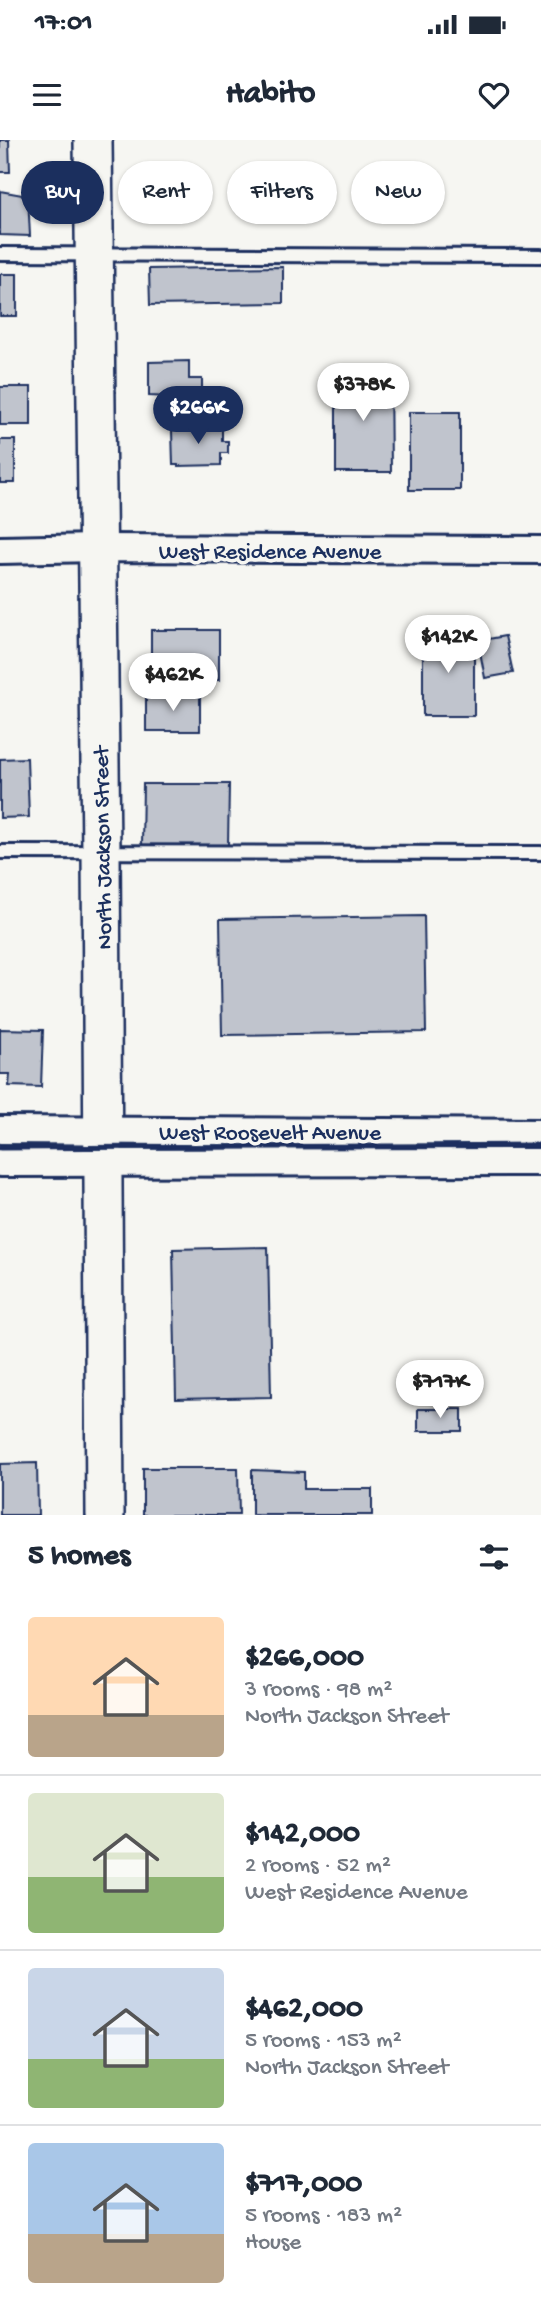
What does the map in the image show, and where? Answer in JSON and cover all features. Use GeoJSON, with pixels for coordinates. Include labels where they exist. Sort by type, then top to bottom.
{"type":"FeatureCollection","features":[{"type":"Feature","properties":{"kind":"street","name":"North Jackson Street"},"geometry":{"type":"LineString","coordinates":[[93,140],[102,852],[105,1515]]}},
{"type":"Feature","properties":{"kind":"street","name":"West Residence Avenue"},"geometry":{"type":"LineString","coordinates":[[0,550],[541,550]]}},
{"type":"Feature","properties":{"kind":"street","name":"West Roosevelt Avenue"},"geometry":{"type":"LineString","coordinates":[[0,1130],[102,1147],[541,1162]]}},
{"type":"Feature","properties":{"kind":"street","name":"West Roosevelt Avenue"},"geometry":{"type":"LineString","coordinates":[[0,1163],[102,1147],[541,1133]]}},
{"type":"Feature","properties":{"kind":"lane"},"geometry":{"type":"LineString","coordinates":[[0,254],[541,256]]}},
{"type":"Feature","properties":{"kind":"lane"},"geometry":{"type":"LineString","coordinates":[[0,852],[541,853]]}},
{"type":"Feature","properties":{"kind":"building"},"geometry":{"type":"Polygon","coordinates":[[[0,140],[9,140],[10,172],[0,172],[0,140]]]}},
{"type":"Feature","properties":{"kind":"building"},"geometry":{"type":"Polygon","coordinates":[[[0,191],[21,195],[21,224],[29,224],[30,236],[0,235],[0,191]]]}},
{"type":"Feature","properties":{"kind":"building"},"geometry":{"type":"Polygon","coordinates":[[[283,267],[283,303],[150,305],[149,269],[283,267]]]}},
{"type":"Feature","properties":{"kind":"building"},"geometry":{"type":"Polygon","coordinates":[[[0,274],[17,274],[17,316],[0,316],[0,274]]]}},
{"type":"Feature","properties":{"kind":"building"},"geometry":{"type":"Polygon","coordinates":[[[189,361],[189,379],[202,379],[202,395],[192,395],[192,398],[149,396],[149,362],[189,361]]]}},
{"type":"Feature","properties":{"kind":"building"},"geometry":{"type":"Polygon","coordinates":[[[336,373],[390,373],[391,472],[336,472],[336,373]]]}},
{"type":"Feature","properties":{"kind":"building"},"geometry":{"type":"Polygon","coordinates":[[[0,387],[31,387],[31,425],[0,425],[0,387]]]}},
{"type":"Feature","properties":{"kind":"building"},"geometry":{"type":"Polygon","coordinates":[[[409,412],[460,412],[460,490],[409,490],[409,412]]]}},
{"type":"Feature","properties":{"kind":"building"},"geometry":{"type":"Polygon","coordinates":[[[222,427],[222,441],[228,441],[228,453],[221,453],[221,465],[173,465],[172,430],[222,427]]]}},
{"type":"Feature","properties":{"kind":"building"},"geometry":{"type":"Polygon","coordinates":[[[0,440],[15,440],[15,483],[0,483],[0,440]]]}},
{"type":"Feature","properties":{"kind":"building"},"geometry":{"type":"Polygon","coordinates":[[[151,630],[219,630],[219,680],[151,680],[151,630]]]}},
{"type":"Feature","properties":{"kind":"building"},"geometry":{"type":"Polygon","coordinates":[[[423,633],[474,633],[474,716],[423,716],[423,633]]]}},
{"type":"Feature","properties":{"kind":"building"},"geometry":{"type":"Polygon","coordinates":[[[505,636],[513,673],[485,678],[478,641],[505,636]]]}},
{"type":"Feature","properties":{"kind":"building"},"geometry":{"type":"Polygon","coordinates":[[[146,696],[200,696],[200,731],[146,731],[146,696]]]}},
{"type":"Feature","properties":{"kind":"building"},"geometry":{"type":"Polygon","coordinates":[[[27,758],[29,817],[0,818],[0,759],[27,758]]]}},
{"type":"Feature","properties":{"kind":"building"},"geometry":{"type":"Polygon","coordinates":[[[143,784],[229,784],[228,846],[142,846],[143,784]]]}},
{"type":"Feature","properties":{"kind":"building"},"geometry":{"type":"Polygon","coordinates":[[[424,916],[426,1032],[222,1035],[220,919],[424,916]]]}},
{"type":"Feature","properties":{"kind":"building"},"geometry":{"type":"Polygon","coordinates":[[[0,1029],[43,1030],[41,1087],[9,1086],[10,1074],[0,1074],[0,1029]]]}},
{"type":"Feature","properties":{"kind":"building"},"geometry":{"type":"Polygon","coordinates":[[[268,1247],[271,1397],[176,1399],[173,1249],[268,1247]]]}},
{"type":"Feature","properties":{"kind":"building"},"geometry":{"type":"Polygon","coordinates":[[[418,1409],[462,1409],[462,1431],[418,1431],[418,1409]]]}},
{"type":"Feature","properties":{"kind":"building"},"geometry":{"type":"Polygon","coordinates":[[[37,1463],[38,1515],[0,1515],[0,1464],[37,1463]]]}},
{"type":"Feature","properties":{"kind":"building"},"geometry":{"type":"Polygon","coordinates":[[[143,1468],[238,1468],[239,1515],[143,1515],[143,1468]]]}},
{"type":"Feature","properties":{"kind":"building"},"geometry":{"type":"Polygon","coordinates":[[[252,1470],[304,1472],[304,1489],[372,1489],[372,1515],[252,1515],[252,1470]]]}},
{"type":"Feature","properties":{"kind":"railway"},"geometry":{"type":"LineString","coordinates":[[0,1148],[541,1145]]}}]}
